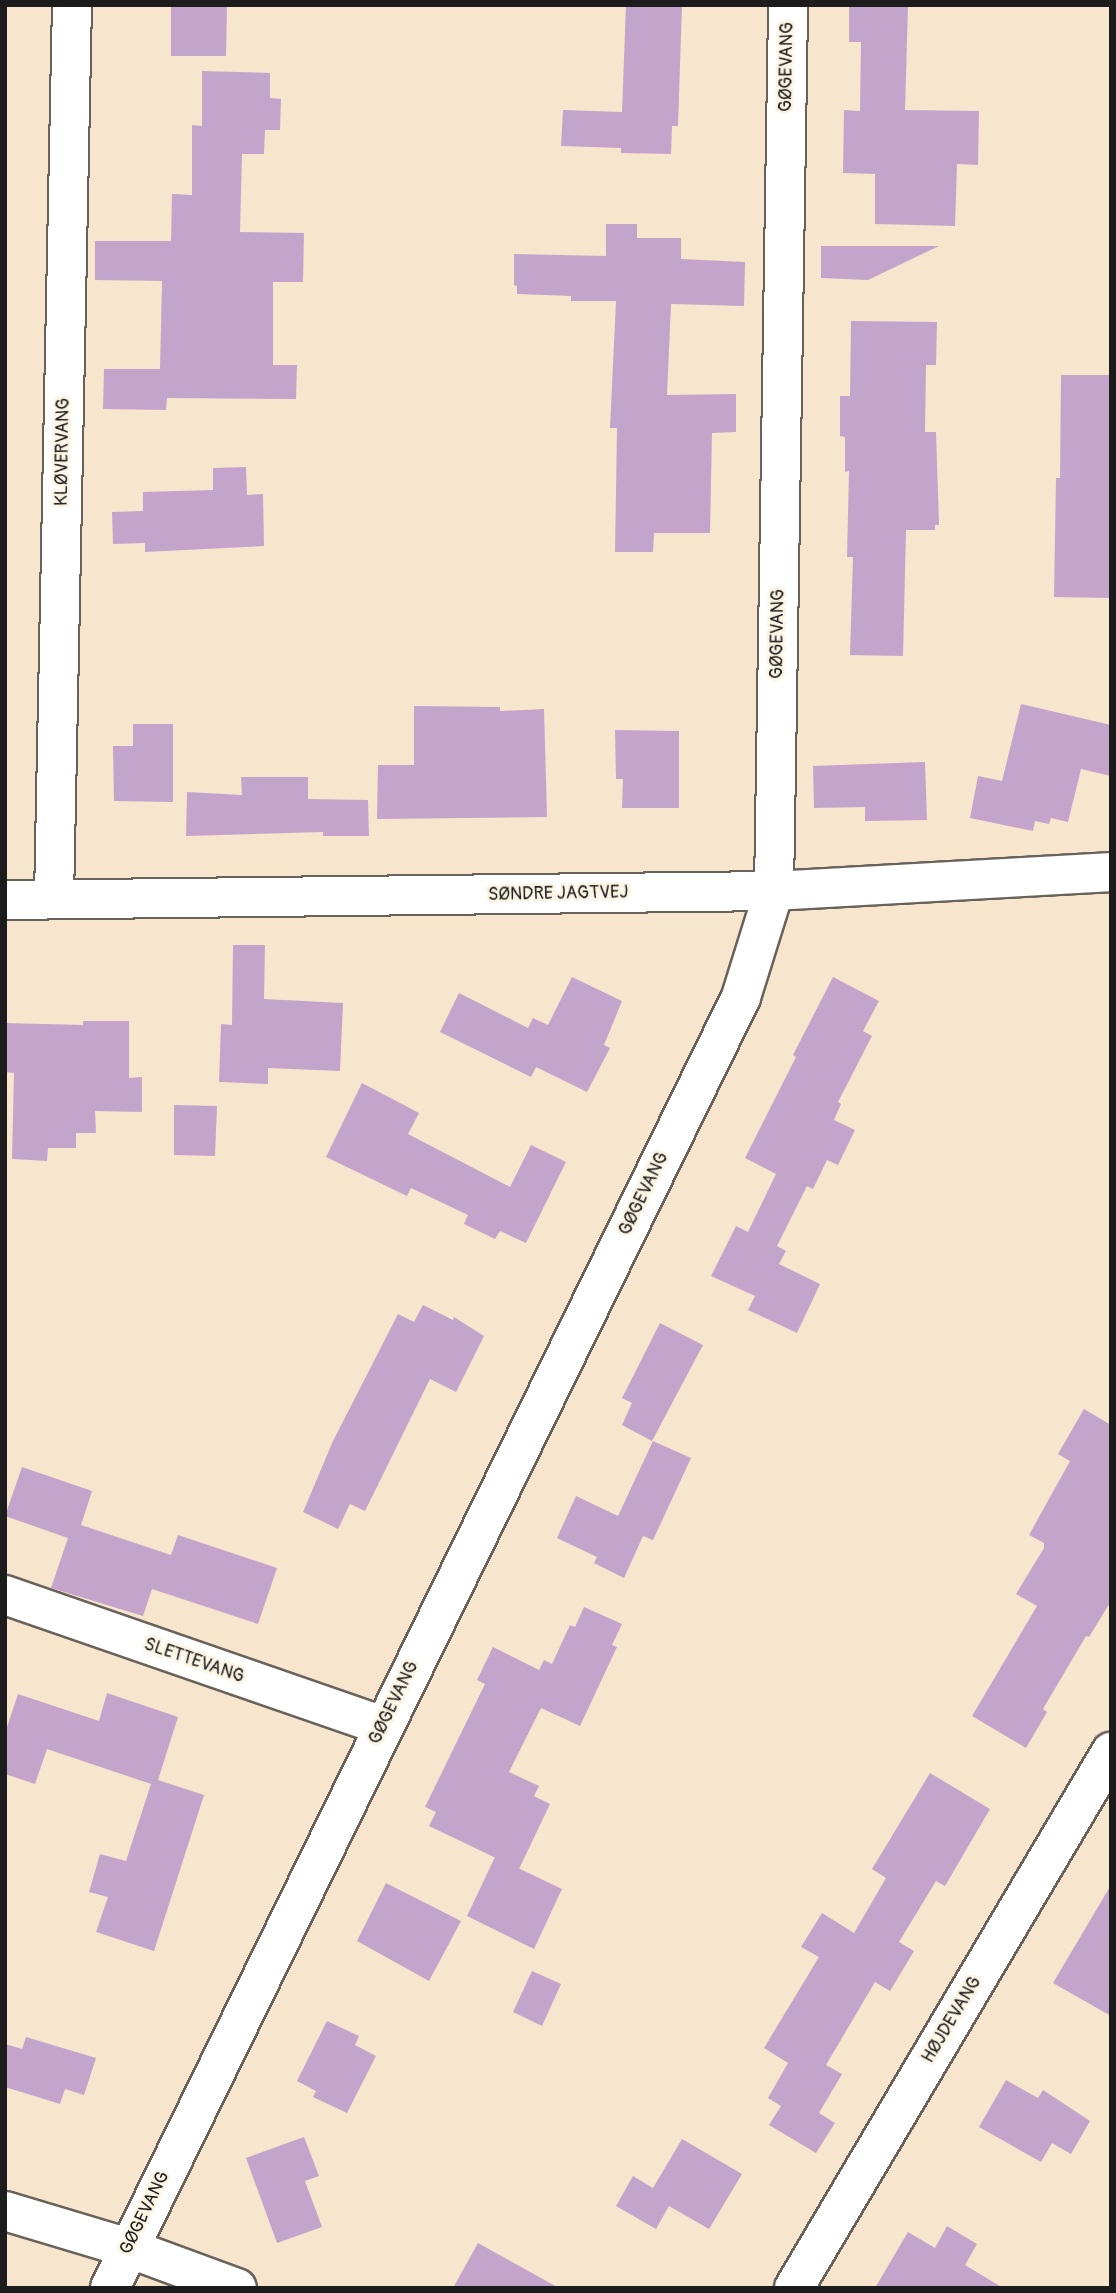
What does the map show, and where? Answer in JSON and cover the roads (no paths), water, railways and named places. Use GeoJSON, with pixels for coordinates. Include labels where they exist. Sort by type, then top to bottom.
{"type":"FeatureCollection","features":[{"type":"Feature","properties":{"kind":"street","name":"KLØVERVANG"},"geometry":{"type":"LineString","coordinates":[[54,899],[72,5]]}},
{"type":"Feature","properties":{"kind":"street","name":"GØGEVANG"},"geometry":{"type":"LineString","coordinates":[[110,2288],[741,997],[774,891],[788,5]]}},
{"type":"Feature","properties":{"kind":"street","name":"SØNDRE JAGTVEJ"},"geometry":{"type":"LineString","coordinates":[[5,900],[774,891],[1111,872]]}},
{"type":"Feature","properties":{"kind":"street","name":"SLETTEVANG"},"geometry":{"type":"LineString","coordinates":[[5,1595],[383,1726]]}},
{"type":"Feature","properties":{"kind":"street","name":"HØJDEVANG"},"geometry":{"type":"LineString","coordinates":[[794,2288],[1111,1752]]}},
{"type":"Feature","properties":{"kind":"street"},"geometry":{"type":"LineString","coordinates":[[5,2211],[128,2248],[237,2288]]}}]}
